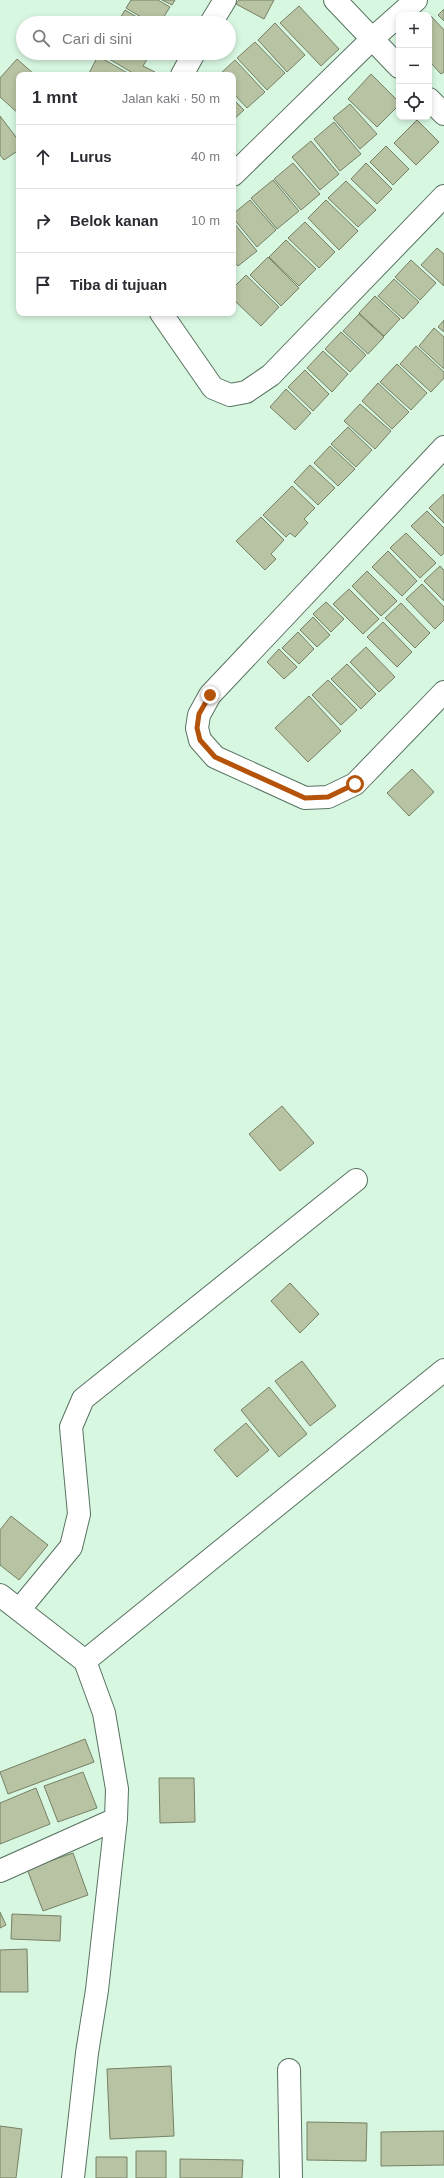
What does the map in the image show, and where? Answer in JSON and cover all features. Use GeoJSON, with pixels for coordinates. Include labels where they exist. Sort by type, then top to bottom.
{"type":"FeatureCollection","features":[{"type":"Feature","properties":{"kind":"street"},"geometry":{"type":"LineString","coordinates":[[216,16],[225,0]]}},
{"type":"Feature","properties":{"kind":"street"},"geometry":{"type":"LineString","coordinates":[[335,0],[396,64]]}},
{"type":"Feature","properties":{"kind":"street"},"geometry":{"type":"LineString","coordinates":[[236,173],[372,39],[416,0]]}},
{"type":"Feature","properties":{"kind":"street"},"geometry":{"type":"LineString","coordinates":[[184,72],[190,60]]}},
{"type":"Feature","properties":{"kind":"street"},"geometry":{"type":"LineString","coordinates":[[432,102],[444,114]]}},
{"type":"Feature","properties":{"kind":"street"},"geometry":{"type":"LineString","coordinates":[[163,316],[213,388],[230,395],[246,392],[271,376],[444,196]]}},
{"type":"Feature","properties":{"kind":"street"},"geometry":{"type":"LineString","coordinates":[[444,447],[210,695],[199,714],[197,728],[200,740],[215,757],[305,798],[328,797],[355,784],[444,692]]}},
{"type":"Feature","properties":{"kind":"street"},"geometry":{"type":"LineString","coordinates":[[19,1610],[71,1547],[79,1514],[71,1427],[84,1399],[356,1180]]}},
{"type":"Feature","properties":{"kind":"street"},"geometry":{"type":"LineString","coordinates":[[85,1661],[444,1370]]}},
{"type":"Feature","properties":{"kind":"street"},"geometry":{"type":"LineString","coordinates":[[0,1596],[85,1661],[104,1713],[117,1790],[116,1819],[73,2178]]}},
{"type":"Feature","properties":{"kind":"street"},"geometry":{"type":"LineString","coordinates":[[0,1871],[116,1819]]}},
{"type":"Feature","properties":{"kind":"street"},"geometry":{"type":"LineString","coordinates":[[289,2070],[291,2178]]}},
{"type":"Feature","properties":{"kind":"building"},"geometry":{"type":"Polygon","coordinates":[[[131,0],[158,0],[170,7],[164,16],[139,16],[126,8],[131,0]]]}},
{"type":"Feature","properties":{"kind":"building"},"geometry":{"type":"Polygon","coordinates":[[[162,0],[175,0],[172,5],[162,0]]]}},
{"type":"Feature","properties":{"kind":"building"},"geometry":{"type":"Polygon","coordinates":[[[239,0],[274,0],[264,19],[236,4],[239,0]]]}},
{"type":"Feature","properties":{"kind":"building"},"geometry":{"type":"Polygon","coordinates":[[[299,6],[339,49],[321,66],[280,23],[299,6]]]}},
{"type":"Feature","properties":{"kind":"building"},"geometry":{"type":"Polygon","coordinates":[[[444,9],[444,21],[438,15],[444,9]]]}},
{"type":"Feature","properties":{"kind":"building"},"geometry":{"type":"Polygon","coordinates":[[[125,10],[135,16],[121,16],[125,10]]]}},
{"type":"Feature","properties":{"kind":"building"},"geometry":{"type":"Polygon","coordinates":[[[432,17],[444,30],[444,72],[441,74],[432,64],[432,17]]]}},
{"type":"Feature","properties":{"kind":"building"},"geometry":{"type":"Polygon","coordinates":[[[275,23],[305,55],[287,72],[258,40],[275,23]]]}},
{"type":"Feature","properties":{"kind":"building"},"geometry":{"type":"Polygon","coordinates":[[[255,42],[285,73],[267,90],[237,58],[255,42]]]}},
{"type":"Feature","properties":{"kind":"building"},"geometry":{"type":"Polygon","coordinates":[[[16,60],[18,60],[32,72],[16,72],[16,111],[0,97],[0,78],[16,60]]]}},
{"type":"Feature","properties":{"kind":"building"},"geometry":{"type":"Polygon","coordinates":[[[96,60],[105,60],[126,72],[90,72],[96,60]]]}},
{"type":"Feature","properties":{"kind":"building"},"geometry":{"type":"Polygon","coordinates":[[[111,60],[147,60],[143,66],[155,72],[131,72],[111,60]]]}},
{"type":"Feature","properties":{"kind":"building"},"geometry":{"type":"Polygon","coordinates":[[[235,60],[265,92],[247,108],[236,96],[236,72],[222,72],[235,60]]]}},
{"type":"Feature","properties":{"kind":"building"},"geometry":{"type":"Polygon","coordinates":[[[371,74],[396,99],[396,108],[377,127],[348,99],[371,74]]]}},
{"type":"Feature","properties":{"kind":"building"},"geometry":{"type":"Polygon","coordinates":[[[236,102],[244,110],[236,117],[236,102]]]}},
{"type":"Feature","properties":{"kind":"building"},"geometry":{"type":"Polygon","coordinates":[[[350,104],[377,134],[360,149],[333,118],[350,104]]]}},
{"type":"Feature","properties":{"kind":"building"},"geometry":{"type":"Polygon","coordinates":[[[0,116],[16,137],[16,152],[4,160],[0,155],[0,116]]]}},
{"type":"Feature","properties":{"kind":"building"},"geometry":{"type":"Polygon","coordinates":[[[417,120],[439,142],[416,165],[394,143],[417,120]]]}},
{"type":"Feature","properties":{"kind":"building"},"geometry":{"type":"Polygon","coordinates":[[[334,122],[361,154],[340,171],[314,139],[334,122]]]}},
{"type":"Feature","properties":{"kind":"building"},"geometry":{"type":"Polygon","coordinates":[[[311,141],[339,174],[320,190],[292,157],[311,141]]]}},
{"type":"Feature","properties":{"kind":"building"},"geometry":{"type":"Polygon","coordinates":[[[386,146],[409,169],[393,185],[370,162],[386,146]]]}},
{"type":"Feature","properties":{"kind":"building"},"geometry":{"type":"Polygon","coordinates":[[[293,163],[320,194],[301,210],[274,179],[293,163]]]}},
{"type":"Feature","properties":{"kind":"building"},"geometry":{"type":"Polygon","coordinates":[[[366,163],[392,189],[377,204],[351,179],[366,163]]]}},
{"type":"Feature","properties":{"kind":"building"},"geometry":{"type":"Polygon","coordinates":[[[273,180],[299,211],[277,229],[251,198],[273,180]]]}},
{"type":"Feature","properties":{"kind":"building"},"geometry":{"type":"Polygon","coordinates":[[[346,181],[376,210],[358,227],[328,198],[346,181]]]}},
{"type":"Feature","properties":{"kind":"building"},"geometry":{"type":"Polygon","coordinates":[[[250,200],[276,230],[257,247],[236,222],[236,212],[250,200]]]}},
{"type":"Feature","properties":{"kind":"building"},"geometry":{"type":"Polygon","coordinates":[[[326,200],[358,231],[339,250],[308,218],[326,200]]]}},
{"type":"Feature","properties":{"kind":"building"},"geometry":{"type":"Polygon","coordinates":[[[305,222],[335,252],[319,268],[288,238],[305,222]]]}},
{"type":"Feature","properties":{"kind":"building"},"geometry":{"type":"Polygon","coordinates":[[[236,226],[257,251],[238,266],[236,264],[236,226]]]}},
{"type":"Feature","properties":{"kind":"building"},"geometry":{"type":"Polygon","coordinates":[[[286,240],[316,269],[299,286],[269,257],[286,240]]]}},
{"type":"Feature","properties":{"kind":"building"},"geometry":{"type":"Polygon","coordinates":[[[437,248],[444,254],[444,286],[421,265],[437,248]]]}},
{"type":"Feature","properties":{"kind":"building"},"geometry":{"type":"Polygon","coordinates":[[[268,257],[299,288],[281,306],[250,275],[268,257]]]}},
{"type":"Feature","properties":{"kind":"building"},"geometry":{"type":"Polygon","coordinates":[[[411,260],[436,283],[420,300],[395,277],[411,260]]]}},
{"type":"Feature","properties":{"kind":"building"},"geometry":{"type":"Polygon","coordinates":[[[246,275],[279,307],[261,326],[236,302],[236,285],[246,275]]]}},
{"type":"Feature","properties":{"kind":"building"},"geometry":{"type":"Polygon","coordinates":[[[394,279],[419,302],[403,319],[378,296],[394,279]]]}},
{"type":"Feature","properties":{"kind":"building"},"geometry":{"type":"Polygon","coordinates":[[[375,296],[400,319],[384,336],[359,313],[375,296]]]}},
{"type":"Feature","properties":{"kind":"building"},"geometry":{"type":"Polygon","coordinates":[[[359,314],[384,337],[368,354],[343,331],[359,314]]]}},
{"type":"Feature","properties":{"kind":"building"},"geometry":{"type":"Polygon","coordinates":[[[444,320],[444,332],[438,327],[444,320]]]}},
{"type":"Feature","properties":{"kind":"building"},"geometry":{"type":"Polygon","coordinates":[[[434,328],[444,337],[444,369],[419,346],[434,328]]]}},
{"type":"Feature","properties":{"kind":"building"},"geometry":{"type":"Polygon","coordinates":[[[341,332],[366,355],[350,372],[325,349],[341,332]]]}},
{"type":"Feature","properties":{"kind":"building"},"geometry":{"type":"Polygon","coordinates":[[[416,346],[444,372],[444,378],[431,392],[400,364],[416,346]]]}},
{"type":"Feature","properties":{"kind":"building"},"geometry":{"type":"Polygon","coordinates":[[[323,351],[348,374],[332,392],[307,368],[323,351]]]}},
{"type":"Feature","properties":{"kind":"building"},"geometry":{"type":"Polygon","coordinates":[[[397,364],[427,393],[411,410],[380,382],[397,364]]]}},
{"type":"Feature","properties":{"kind":"building"},"geometry":{"type":"Polygon","coordinates":[[[305,370],[329,394],[313,411],[288,387],[305,370]]]}},
{"type":"Feature","properties":{"kind":"building"},"geometry":{"type":"Polygon","coordinates":[[[378,383],[409,412],[392,429],[362,401],[378,383]]]}},
{"type":"Feature","properties":{"kind":"building"},"geometry":{"type":"Polygon","coordinates":[[[286,389],[311,413],[295,430],[270,407],[286,389]]]}},
{"type":"Feature","properties":{"kind":"building"},"geometry":{"type":"Polygon","coordinates":[[[360,404],[391,431],[375,449],[344,421],[360,404]]]}},
{"type":"Feature","properties":{"kind":"building"},"geometry":{"type":"Polygon","coordinates":[[[348,427],[372,450],[356,467],[331,444],[348,427]]]}},
{"type":"Feature","properties":{"kind":"building"},"geometry":{"type":"Polygon","coordinates":[[[330,446],[355,469],[338,486],[314,463],[330,446]]]}},
{"type":"Feature","properties":{"kind":"building"},"geometry":{"type":"Polygon","coordinates":[[[310,465],[335,488],[318,505],[294,482],[310,465]]]}},
{"type":"Feature","properties":{"kind":"building"},"geometry":{"type":"Polygon","coordinates":[[[292,486],[315,508],[304,519],[308,523],[295,537],[290,533],[286,537],[263,515],[292,486]]]}},
{"type":"Feature","properties":{"kind":"building"},"geometry":{"type":"Polygon","coordinates":[[[444,494],[444,523],[429,508],[444,494]]]}},
{"type":"Feature","properties":{"kind":"building"},"geometry":{"type":"Polygon","coordinates":[[[427,511],[444,528],[444,553],[441,556],[411,526],[427,511]]]}},
{"type":"Feature","properties":{"kind":"building"},"geometry":{"type":"Polygon","coordinates":[[[261,517],[284,540],[271,554],[276,559],[265,570],[236,541],[261,517]]]}},
{"type":"Feature","properties":{"kind":"building"},"geometry":{"type":"Polygon","coordinates":[[[406,533],[436,563],[420,578],[390,548],[406,533]]]}},
{"type":"Feature","properties":{"kind":"building"},"geometry":{"type":"Polygon","coordinates":[[[388,551],[417,581],[402,596],[372,567],[388,551]]]}},
{"type":"Feature","properties":{"kind":"building"},"geometry":{"type":"Polygon","coordinates":[[[440,566],[444,570],[444,601],[424,581],[440,566]]]}},
{"type":"Feature","properties":{"kind":"building"},"geometry":{"type":"Polygon","coordinates":[[[367,571],[397,601],[381,616],[352,586],[367,571]]]}},
{"type":"Feature","properties":{"kind":"building"},"geometry":{"type":"Polygon","coordinates":[[[422,584],[444,607],[444,620],[435,629],[406,599],[422,584]]]}},
{"type":"Feature","properties":{"kind":"building"},"geometry":{"type":"Polygon","coordinates":[[[349,589],[379,619],[363,634],[333,604],[349,589]]]}},
{"type":"Feature","properties":{"kind":"building"},"geometry":{"type":"Polygon","coordinates":[[[326,602],[344,619],[331,632],[313,614],[326,602]]]}},
{"type":"Feature","properties":{"kind":"building"},"geometry":{"type":"Polygon","coordinates":[[[401,603],[430,633],[415,648],[385,618],[401,603]]]}},
{"type":"Feature","properties":{"kind":"building"},"geometry":{"type":"Polygon","coordinates":[[[313,617],[330,635],[317,647],[300,630],[313,617]]]}},
{"type":"Feature","properties":{"kind":"building"},"geometry":{"type":"Polygon","coordinates":[[[383,622],[412,652],[397,667],[367,637],[383,622]]]}},
{"type":"Feature","properties":{"kind":"building"},"geometry":{"type":"Polygon","coordinates":[[[298,632],[314,649],[299,664],[282,648],[298,632]]]}},
{"type":"Feature","properties":{"kind":"building"},"geometry":{"type":"Polygon","coordinates":[[[366,647],[395,677],[379,692],[350,662],[366,647]]]}},
{"type":"Feature","properties":{"kind":"building"},"geometry":{"type":"Polygon","coordinates":[[[279,649],[297,667],[284,679],[267,662],[279,649]]]}},
{"type":"Feature","properties":{"kind":"building"},"geometry":{"type":"Polygon","coordinates":[[[347,664],[376,694],[361,709],[331,679],[347,664]]]}},
{"type":"Feature","properties":{"kind":"building"},"geometry":{"type":"Polygon","coordinates":[[[328,680],[357,710],[341,725],[312,695],[328,680]]]}},
{"type":"Feature","properties":{"kind":"building"},"geometry":{"type":"Polygon","coordinates":[[[309,696],[341,731],[308,762],[275,728],[309,696]]]}},
{"type":"Feature","properties":{"kind":"building"},"geometry":{"type":"Polygon","coordinates":[[[412,769],[434,792],[409,816],[387,793],[412,769]]]}},
{"type":"Feature","properties":{"kind":"building"},"geometry":{"type":"Polygon","coordinates":[[[282,1106],[314,1143],[280,1171],[249,1134],[282,1106]]]}},
{"type":"Feature","properties":{"kind":"building"},"geometry":{"type":"Polygon","coordinates":[[[290,1283],[319,1314],[300,1333],[271,1301],[290,1283]]]}},
{"type":"Feature","properties":{"kind":"building"},"geometry":{"type":"Polygon","coordinates":[[[302,1361],[336,1406],[310,1426],[275,1381],[302,1361]]]}},
{"type":"Feature","properties":{"kind":"building"},"geometry":{"type":"Polygon","coordinates":[[[269,1387],[307,1434],[279,1457],[241,1410],[269,1387]]]}},
{"type":"Feature","properties":{"kind":"building"},"geometry":{"type":"Polygon","coordinates":[[[246,1423],[269,1450],[237,1477],[214,1450],[246,1423]]]}},
{"type":"Feature","properties":{"kind":"building"},"geometry":{"type":"Polygon","coordinates":[[[11,1516],[48,1545],[19,1580],[0,1565],[0,1530],[11,1516]]]}},
{"type":"Feature","properties":{"kind":"building"},"geometry":{"type":"Polygon","coordinates":[[[85,1739],[94,1762],[8,1794],[0,1772],[85,1739]]]}},
{"type":"Feature","properties":{"kind":"building"},"geometry":{"type":"Polygon","coordinates":[[[83,1772],[97,1808],[58,1822],[44,1786],[83,1772]]]}},
{"type":"Feature","properties":{"kind":"building"},"geometry":{"type":"Polygon","coordinates":[[[159,1778],[194,1778],[195,1822],[160,1823],[159,1778]]]}},
{"type":"Feature","properties":{"kind":"building"},"geometry":{"type":"Polygon","coordinates":[[[36,1788],[50,1824],[0,1844],[0,1803],[36,1788]]]}},
{"type":"Feature","properties":{"kind":"building"},"geometry":{"type":"Polygon","coordinates":[[[73,1853],[88,1895],[43,1911],[27,1869],[73,1853]]]}},
{"type":"Feature","properties":{"kind":"building"},"geometry":{"type":"Polygon","coordinates":[[[0,1912],[6,1925],[0,1928],[0,1912]]]}},
{"type":"Feature","properties":{"kind":"building"},"geometry":{"type":"Polygon","coordinates":[[[12,1914],[61,1916],[60,1941],[11,1939],[12,1914]]]}},
{"type":"Feature","properties":{"kind":"building"},"geometry":{"type":"Polygon","coordinates":[[[27,1949],[28,1992],[0,1992],[0,1950],[27,1949]]]}},
{"type":"Feature","properties":{"kind":"building"},"geometry":{"type":"Polygon","coordinates":[[[171,2066],[174,2136],[110,2139],[107,2069],[171,2066]]]}},
{"type":"Feature","properties":{"kind":"building"},"geometry":{"type":"Polygon","coordinates":[[[307,2122],[367,2123],[366,2161],[307,2160],[307,2122]]]}},
{"type":"Feature","properties":{"kind":"building"},"geometry":{"type":"Polygon","coordinates":[[[0,2126],[22,2129],[16,2178],[0,2178],[0,2126]]]}},
{"type":"Feature","properties":{"kind":"building"},"geometry":{"type":"Polygon","coordinates":[[[444,2131],[444,2165],[381,2166],[381,2132],[444,2131]]]}},
{"type":"Feature","properties":{"kind":"building"},"geometry":{"type":"Polygon","coordinates":[[[136,2151],[166,2151],[166,2178],[136,2178],[136,2151]]]}},
{"type":"Feature","properties":{"kind":"building"},"geometry":{"type":"Polygon","coordinates":[[[96,2157],[127,2157],[127,2178],[96,2178],[96,2157]]]}},
{"type":"Feature","properties":{"kind":"building"},"geometry":{"type":"Polygon","coordinates":[[[180,2159],[243,2160],[242,2178],[180,2178],[180,2159]]]}},
{"type":"Feature","properties":{"kind":"route"},"geometry":{"type":"LineString","coordinates":[[210,695],[199,714],[197,728],[200,740],[215,757],[305,798],[328,797],[355,784]]}}]}
